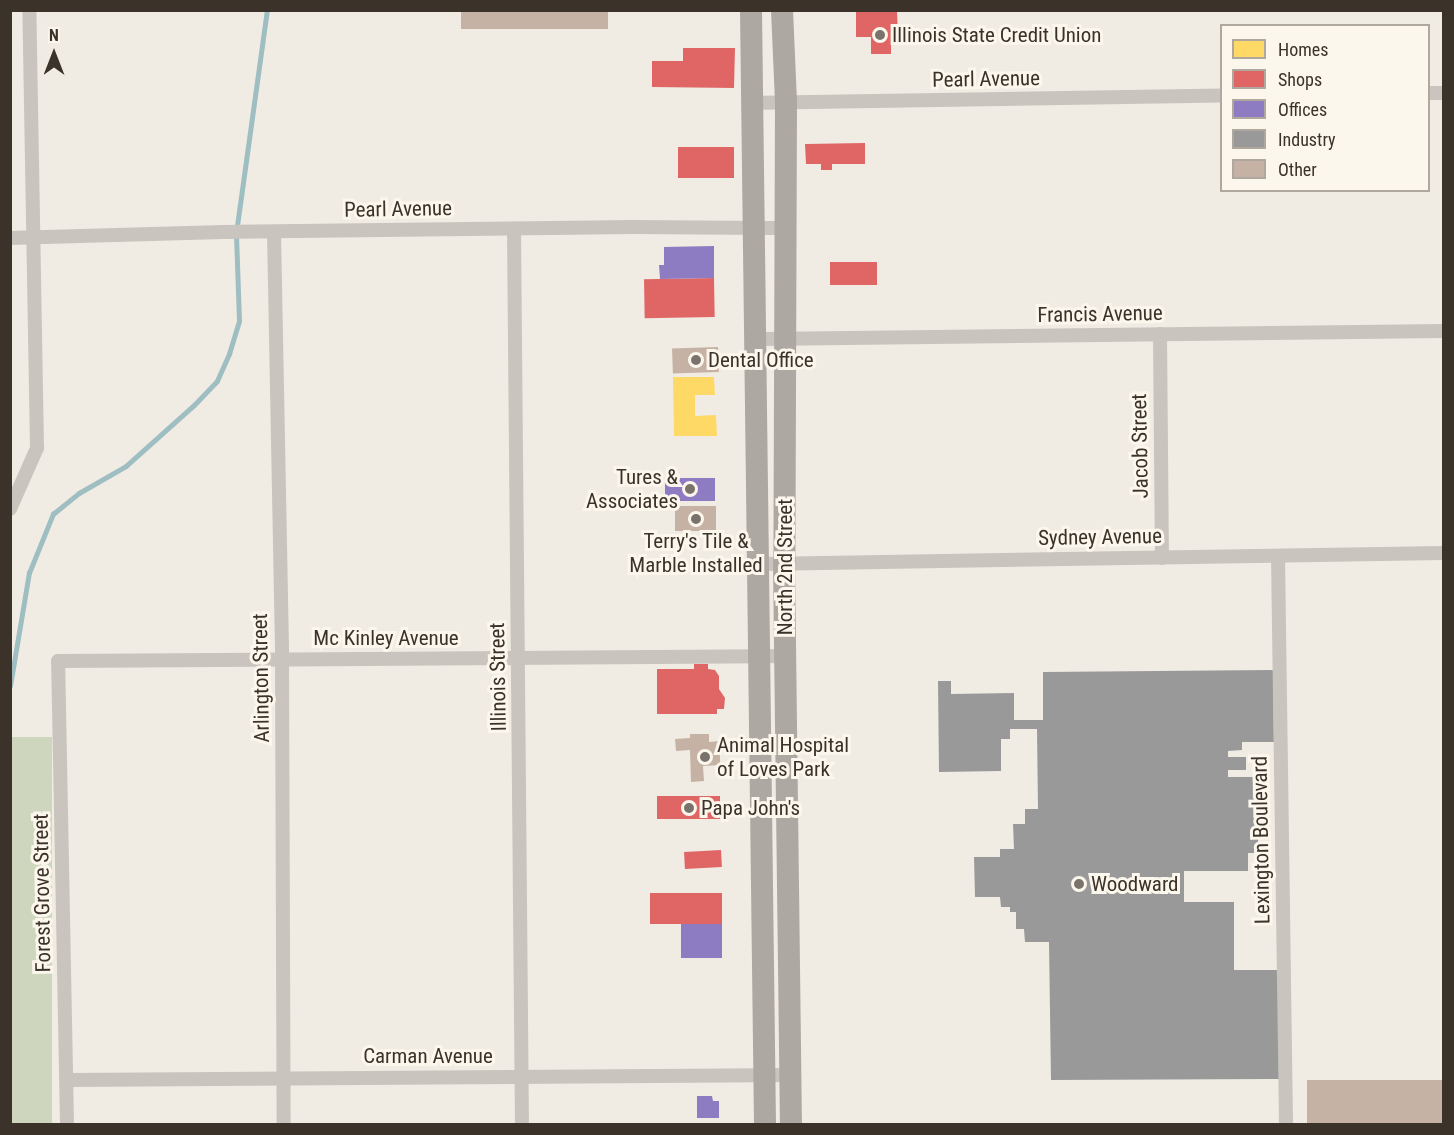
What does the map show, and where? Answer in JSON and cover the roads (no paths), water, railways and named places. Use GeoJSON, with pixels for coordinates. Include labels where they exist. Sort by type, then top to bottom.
{"type":"FeatureCollection","features":[{"type":"Feature","properties":{"kind":"main road","name":"North 2nd Street"},"geometry":{"type":"LineString","coordinates":[[751,10],[753,228],[757,339],[765,1125]]}},
{"type":"Feature","properties":{"kind":"main road","name":"North 2nd Street"},"geometry":{"type":"LineString","coordinates":[[782,10],[786,103],[784,563],[791,1125]]}},
{"type":"Feature","properties":{"kind":"street"},"geometry":{"type":"LineString","coordinates":[[10,509],[37,448],[31,237],[29,10]]}},
{"type":"Feature","properties":{"kind":"street","name":"Pearl Avenue"},"geometry":{"type":"LineString","coordinates":[[752,103],[1220,96]]}},
{"type":"Feature","properties":{"kind":"street","name":"Pearl Avenue"},"geometry":{"type":"LineString","coordinates":[[10,238],[223,232],[785,228]]}},
{"type":"Feature","properties":{"kind":"street","name":"Illinois Street"},"geometry":{"type":"LineString","coordinates":[[514,229],[522,1125]]}},
{"type":"Feature","properties":{"kind":"street","name":"Arlington Street"},"geometry":{"type":"LineString","coordinates":[[274,232],[282,659],[284,1125]]}},
{"type":"Feature","properties":{"kind":"street","name":"Francis Avenue"},"geometry":{"type":"LineString","coordinates":[[757,339],[1443,331]]}},
{"type":"Feature","properties":{"kind":"street","name":"Jacob Street"},"geometry":{"type":"LineString","coordinates":[[1160,334],[1162,558]]}},
{"type":"Feature","properties":{"kind":"street","name":"Sydney Avenue"},"geometry":{"type":"LineString","coordinates":[[758,564],[1443,553]]}},
{"type":"Feature","properties":{"kind":"street","name":"Lexington Boulevard"},"geometry":{"type":"LineString","coordinates":[[1278,556],[1286,1125]]}},
{"type":"Feature","properties":{"kind":"street","name":"Mc Kinley Avenue"},"geometry":{"type":"LineString","coordinates":[[58,661],[786,656]]}},
{"type":"Feature","properties":{"kind":"street","name":"Forest Grove Street"},"geometry":{"type":"LineString","coordinates":[[58,661],[67,1125]]}},
{"type":"Feature","properties":{"kind":"street","name":"Carman Avenue"},"geometry":{"type":"LineString","coordinates":[[67,1080],[790,1075]]}},
{"type":"Feature","properties":{"kind":"waterway"},"geometry":{"type":"LineString","coordinates":[[10,686],[29,573],[53,514],[79,493],[126,466],[194,405],[217,381],[229,354],[239,321],[236,233],[267,10]]}},
{"type":"Feature","properties":{"kind":"place","name":"Illinois State Credit Union"},"geometry":{"type":"Point","coordinates":[880,35]}},
{"type":"Feature","properties":{"kind":"place","name":"Dental Office"},"geometry":{"type":"Point","coordinates":[696,360]}},
{"type":"Feature","properties":{"kind":"place","name":"Tures & Associates"},"geometry":{"type":"Point","coordinates":[690,489]}},
{"type":"Feature","properties":{"kind":"place","name":"Terry's Tile & Marble Installed"},"geometry":{"type":"Point","coordinates":[696,519]}},
{"type":"Feature","properties":{"kind":"place","name":"Animal Hospital of Loves Park"},"geometry":{"type":"Point","coordinates":[705,757]}},
{"type":"Feature","properties":{"kind":"place","name":"Papa John's"},"geometry":{"type":"Point","coordinates":[689,808]}},
{"type":"Feature","properties":{"kind":"place","name":"Woodward"},"geometry":{"type":"Point","coordinates":[1079,884]}}]}
